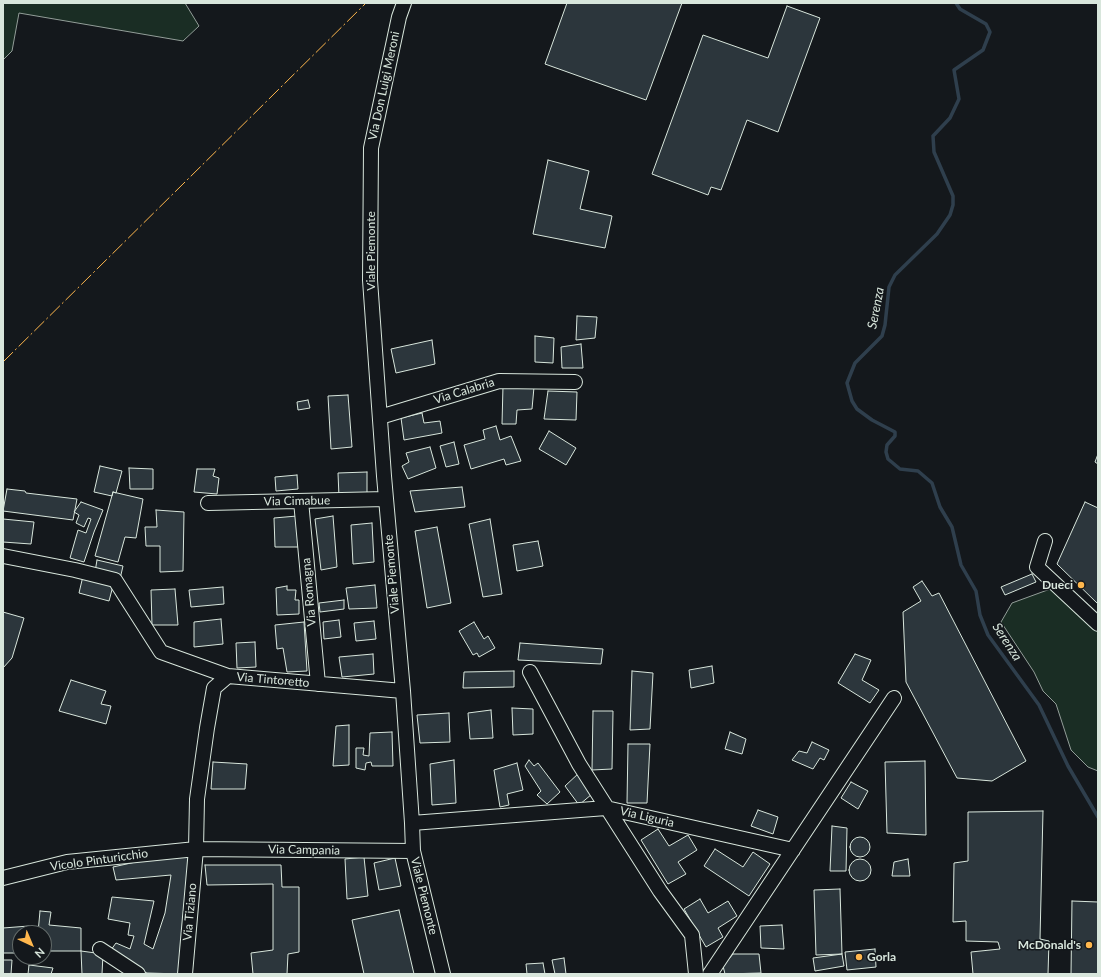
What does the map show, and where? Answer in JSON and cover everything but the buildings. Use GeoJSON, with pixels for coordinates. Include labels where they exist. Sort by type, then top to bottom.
{"type":"FeatureCollection","features":[{"type":"Feature","properties":{"kind":"street","name":"Via Don Luigi Meroni"},"geometry":{"type":"LineString","coordinates":[[371,170],[371,148],[399,17],[404,3]]}},
{"type":"Feature","properties":{"kind":"street","name":"Viale Piemonte"},"geometry":{"type":"LineString","coordinates":[[371,170],[370,280],[386,499],[403,691],[413,851],[442,974]]}},
{"type":"Feature","properties":{"kind":"street","name":"Via Calabria"},"geometry":{"type":"LineString","coordinates":[[380,417],[499,381],[575,382]]}},
{"type":"Feature","properties":{"kind":"street","name":"Via Cimabue"},"geometry":{"type":"LineString","coordinates":[[208,503],[386,499]]}},
{"type":"Feature","properties":{"kind":"street","name":"Via Romagna"},"geometry":{"type":"LineString","coordinates":[[301,501],[318,684]]}},
{"type":"Feature","properties":{"kind":"street"},"geometry":{"type":"LineString","coordinates":[[1045,541],[1037,567],[1098,624]]}},
{"type":"Feature","properties":{"kind":"street"},"geometry":{"type":"LineString","coordinates":[[3,556],[75,570],[115,580],[162,652],[228,676]]}},
{"type":"Feature","properties":{"kind":"street","name":"Via Liguria"},"geometry":{"type":"LineString","coordinates":[[530,672],[579,764],[606,808],[793,850]]}},
{"type":"Feature","properties":{"kind":"street","name":"Via Tintoretto"},"geometry":{"type":"LineString","coordinates":[[196,849],[197,799],[214,688],[228,676],[403,691]]}},
{"type":"Feature","properties":{"kind":"street"},"geometry":{"type":"LineString","coordinates":[[710,974],[894,698]]}},
{"type":"Feature","properties":{"kind":"street"},"geometry":{"type":"LineString","coordinates":[[412,823],[606,808],[660,891],[692,935],[696,974]]}},
{"type":"Feature","properties":{"kind":"street","name":"Via Campania"},"geometry":{"type":"LineString","coordinates":[[196,849],[413,851]]}},
{"type":"Feature","properties":{"kind":"street","name":"Vicolo Pinturicchio"},"geometry":{"type":"LineString","coordinates":[[3,878],[67,862],[196,849]]}},
{"type":"Feature","properties":{"kind":"street","name":"Via Tiziano"},"geometry":{"type":"LineString","coordinates":[[185,974],[196,849]]}},
{"type":"Feature","properties":{"kind":"street"},"geometry":{"type":"LineString","coordinates":[[100,949],[138,974]]}},
{"type":"Feature","properties":{"kind":"green space"},"geometry":{"type":"Polygon","coordinates":[[[3,3],[185,3],[199,26],[183,41],[19,13],[12,51],[3,60],[3,3]]]}},
{"type":"Feature","properties":{"kind":"green space"},"geometry":{"type":"Polygon","coordinates":[[[1053,588],[1098,630],[1098,771],[1088,767],[1071,750],[1056,704],[1043,691],[1034,672],[1001,622],[1012,603],[1053,588]]]}},
{"type":"Feature","properties":{"kind":"waterway","name":"Serenza"},"geometry":{"type":"LineString","coordinates":[[956,3],[960,9],[986,24],[990,32],[983,50],[954,70],[959,99],[950,118],[933,136],[934,152],[953,196],[953,205],[950,215],[937,234],[895,275],[889,287],[885,325],[882,336],[855,363],[847,383],[852,401],[857,409],[872,420],[895,432],[895,436],[887,445],[886,452],[888,459],[900,469],[918,471],[932,483],[940,507],[952,527],[961,565],[976,591],[980,615],[988,635],[1039,705],[1068,766],[1098,817]]}},
{"type":"Feature","properties":{"kind":"power"},"geometry":{"type":"LineString","coordinates":[[3,362],[366,3]]}},
{"type":"Feature","properties":{"kind":"place","name":"Dueci"},"geometry":{"type":"Point","coordinates":[1081,585]}},
{"type":"Feature","properties":{"kind":"place","name":"McDonald's"},"geometry":{"type":"Point","coordinates":[1089,945]}},
{"type":"Feature","properties":{"kind":"place","name":"Gorla"},"geometry":{"type":"Point","coordinates":[859,957]}}]}
